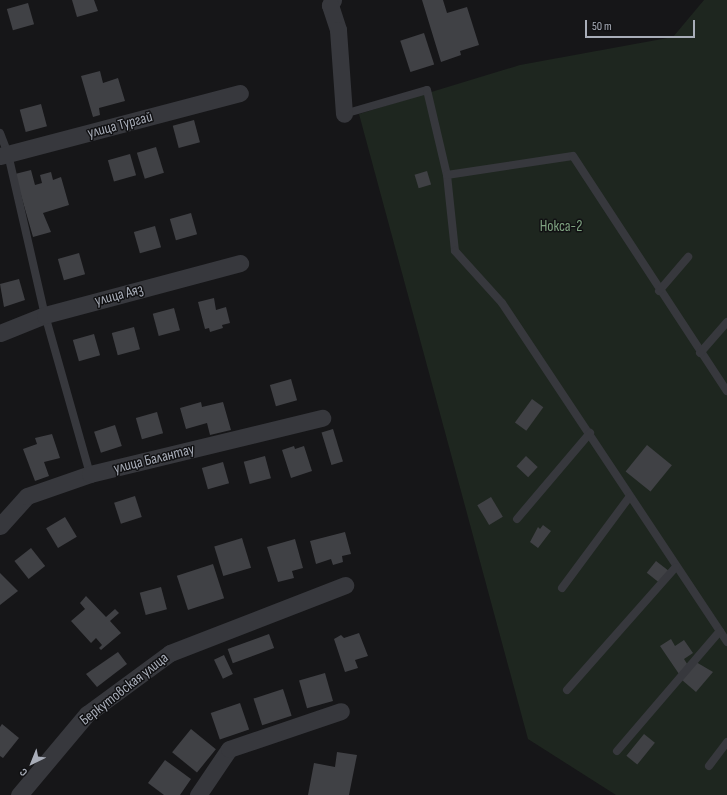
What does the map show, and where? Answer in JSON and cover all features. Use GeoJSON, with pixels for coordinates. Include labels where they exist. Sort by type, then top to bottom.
{"type":"FeatureCollection","features":[{"type":"Feature","properties":{"kind":"street"},"geometry":{"type":"LineString","coordinates":[[333,0],[330,5],[338,30],[344,114]]}},
{"type":"Feature","properties":{"kind":"street","name":"улица Тургай"},"geometry":{"type":"LineString","coordinates":[[4,155],[240,93]]}},
{"type":"Feature","properties":{"kind":"street","name":"улица Аяз"},"geometry":{"type":"LineString","coordinates":[[0,333],[45,315],[240,262]]}},
{"type":"Feature","properties":{"kind":"street","name":"улица Балантау"},"geometry":{"type":"LineString","coordinates":[[0,526],[27,496],[90,474],[322,418]]}},
{"type":"Feature","properties":{"kind":"street","name":"Беркутовская улица"},"geometry":{"type":"LineString","coordinates":[[19,795],[87,714],[170,652],[345,585]]}},
{"type":"Feature","properties":{"kind":"street"},"geometry":{"type":"LineString","coordinates":[[198,795],[229,749],[341,711]]}},
{"type":"Feature","properties":{"kind":"lane"},"geometry":{"type":"LineString","coordinates":[[344,114],[427,90],[448,175],[455,251],[502,303],[590,433],[676,567],[727,642]]}},
{"type":"Feature","properties":{"kind":"lane"},"geometry":{"type":"LineString","coordinates":[[0,133],[4,155],[45,315],[90,474]]}},
{"type":"Feature","properties":{"kind":"lane"},"geometry":{"type":"LineString","coordinates":[[448,175],[573,156],[659,291],[727,392]]}},
{"type":"Feature","properties":{"kind":"lane"},"geometry":{"type":"LineString","coordinates":[[659,291],[688,257]]}},
{"type":"Feature","properties":{"kind":"lane"},"geometry":{"type":"LineString","coordinates":[[700,353],[727,322]]}},
{"type":"Feature","properties":{"kind":"lane"},"geometry":{"type":"LineString","coordinates":[[516,519],[590,433]]}},
{"type":"Feature","properties":{"kind":"lane"},"geometry":{"type":"LineString","coordinates":[[562,588],[630,496]]}},
{"type":"Feature","properties":{"kind":"lane"},"geometry":{"type":"LineString","coordinates":[[567,690],[676,567]]}},
{"type":"Feature","properties":{"kind":"lane"},"geometry":{"type":"LineString","coordinates":[[617,751],[720,631]]}},
{"type":"Feature","properties":{"kind":"lane"},"geometry":{"type":"LineString","coordinates":[[709,766],[727,742]]}},
{"type":"Feature","properties":{"kind":"green space","name":"Нокса-2"},"geometry":{"type":"Polygon","coordinates":[[[704,0],[727,0],[727,795],[616,795],[528,739],[359,114],[520,65],[673,37],[704,0]]]}},
{"type":"Feature","properties":{"kind":"building"},"geometry":{"type":"Polygon","coordinates":[[[72,0],[94,0],[98,11],[77,17],[72,0]]]}},
{"type":"Feature","properties":{"kind":"building"},"geometry":{"type":"Polygon","coordinates":[[[422,0],[443,0],[447,13],[467,7],[479,45],[460,51],[461,55],[441,62],[422,0]]]}},
{"type":"Feature","properties":{"kind":"building"},"geometry":{"type":"Polygon","coordinates":[[[28,3],[34,24],[13,30],[7,9],[28,3]]]}},
{"type":"Feature","properties":{"kind":"building"},"geometry":{"type":"Polygon","coordinates":[[[424,33],[434,64],[410,72],[400,41],[424,33]]]}},
{"type":"Feature","properties":{"kind":"building"},"geometry":{"type":"Polygon","coordinates":[[[100,71],[103,83],[118,78],[125,101],[99,108],[100,115],[93,117],[81,76],[100,71]]]}},
{"type":"Feature","properties":{"kind":"building"},"geometry":{"type":"Polygon","coordinates":[[[41,104],[47,126],[26,132],[20,110],[41,104]]]}},
{"type":"Feature","properties":{"kind":"building"},"geometry":{"type":"Polygon","coordinates":[[[194,120],[200,142],[179,148],[173,126],[194,120]]]}},
{"type":"Feature","properties":{"kind":"building"},"geometry":{"type":"Polygon","coordinates":[[[156,147],[164,173],[145,179],[137,153],[156,147]]]}},
{"type":"Feature","properties":{"kind":"building"},"geometry":{"type":"Polygon","coordinates":[[[130,154],[136,175],[114,181],[108,160],[130,154]]]}},
{"type":"Feature","properties":{"kind":"building"},"geometry":{"type":"Polygon","coordinates":[[[31,170],[35,185],[42,183],[40,175],[51,172],[53,180],[61,177],[69,205],[43,213],[51,232],[33,237],[15,174],[31,170]]]}},
{"type":"Feature","properties":{"kind":"building"},"geometry":{"type":"Polygon","coordinates":[[[427,171],[431,184],[419,188],[415,175],[427,171]]]}},
{"type":"Feature","properties":{"kind":"building"},"geometry":{"type":"Polygon","coordinates":[[[191,213],[197,234],[176,240],[170,219],[191,213]]]}},
{"type":"Feature","properties":{"kind":"building"},"geometry":{"type":"Polygon","coordinates":[[[155,226],[161,247],[140,253],[134,232],[155,226]]]}},
{"type":"Feature","properties":{"kind":"building"},"geometry":{"type":"Polygon","coordinates":[[[79,253],[85,274],[64,280],[58,259],[79,253]]]}},
{"type":"Feature","properties":{"kind":"building"},"geometry":{"type":"Polygon","coordinates":[[[19,279],[25,300],[4,307],[0,284],[19,279]]]}},
{"type":"Feature","properties":{"kind":"building"},"geometry":{"type":"Polygon","coordinates":[[[214,298],[216,310],[226,307],[230,323],[222,325],[223,328],[210,332],[209,328],[205,329],[198,302],[214,298]]]}},
{"type":"Feature","properties":{"kind":"building"},"geometry":{"type":"Polygon","coordinates":[[[174,308],[180,330],[159,336],[153,314],[174,308]]]}},
{"type":"Feature","properties":{"kind":"building"},"geometry":{"type":"Polygon","coordinates":[[[134,327],[140,349],[118,355],[112,333],[134,327]]]}},
{"type":"Feature","properties":{"kind":"building"},"geometry":{"type":"Polygon","coordinates":[[[94,334],[100,355],[79,361],[73,340],[94,334]]]}},
{"type":"Feature","properties":{"kind":"building"},"geometry":{"type":"Polygon","coordinates":[[[291,379],[297,400],[276,406],[270,385],[291,379]]]}},
{"type":"Feature","properties":{"kind":"building"},"geometry":{"type":"Polygon","coordinates":[[[532,399],[543,407],[526,431],[515,422],[532,399]]]}},
{"type":"Feature","properties":{"kind":"building"},"geometry":{"type":"Polygon","coordinates":[[[201,402],[202,407],[223,402],[231,430],[210,435],[207,423],[186,429],[180,408],[201,402]]]}},
{"type":"Feature","properties":{"kind":"building"},"geometry":{"type":"Polygon","coordinates":[[[157,412],[163,433],[142,439],[136,418],[157,412]]]}},
{"type":"Feature","properties":{"kind":"building"},"geometry":{"type":"Polygon","coordinates":[[[115,425],[122,446],[101,453],[94,432],[115,425]]]}},
{"type":"Feature","properties":{"kind":"building"},"geometry":{"type":"Polygon","coordinates":[[[333,429],[343,462],[331,465],[322,433],[333,429]]]}},
{"type":"Feature","properties":{"kind":"building"},"geometry":{"type":"Polygon","coordinates":[[[52,434],[60,458],[44,462],[49,476],[35,481],[23,449],[37,444],[35,438],[52,434]]]}},
{"type":"Feature","properties":{"kind":"building"},"geometry":{"type":"Polygon","coordinates":[[[647,445],[672,465],[650,492],[626,471],[647,445]]]}},
{"type":"Feature","properties":{"kind":"building"},"geometry":{"type":"Polygon","coordinates":[[[294,446],[295,449],[304,446],[312,471],[291,478],[282,450],[294,446]]]}},
{"type":"Feature","properties":{"kind":"building"},"geometry":{"type":"Polygon","coordinates":[[[265,456],[271,478],[250,484],[244,462],[265,456]]]}},
{"type":"Feature","properties":{"kind":"building"},"geometry":{"type":"Polygon","coordinates":[[[526,456],[538,467],[528,477],[516,466],[526,456]]]}},
{"type":"Feature","properties":{"kind":"building"},"geometry":{"type":"Polygon","coordinates":[[[223,462],[229,483],[208,489],[202,468],[223,462]]]}},
{"type":"Feature","properties":{"kind":"building"},"geometry":{"type":"Polygon","coordinates":[[[135,496],[142,517],[121,524],[114,503],[135,496]]]}},
{"type":"Feature","properties":{"kind":"building"},"geometry":{"type":"Polygon","coordinates":[[[491,497],[503,517],[489,525],[477,505],[491,497]]]}},
{"type":"Feature","properties":{"kind":"building"},"geometry":{"type":"Polygon","coordinates":[[[65,517],[77,537],[58,548],[46,528],[65,517]]]}},
{"type":"Feature","properties":{"kind":"building"},"geometry":{"type":"Polygon","coordinates":[[[543,525],[551,531],[538,548],[530,542],[538,527],[540,529],[543,525]]]}},
{"type":"Feature","properties":{"kind":"building"},"geometry":{"type":"Polygon","coordinates":[[[345,532],[351,554],[342,556],[343,562],[333,565],[331,559],[316,564],[310,541],[345,532]]]}},
{"type":"Feature","properties":{"kind":"building"},"geometry":{"type":"Polygon","coordinates":[[[242,538],[251,568],[223,576],[214,546],[242,538]]]}},
{"type":"Feature","properties":{"kind":"building"},"geometry":{"type":"Polygon","coordinates":[[[295,539],[303,568],[292,571],[294,578],[278,582],[267,547],[295,539]]]}},
{"type":"Feature","properties":{"kind":"building"},"geometry":{"type":"Polygon","coordinates":[[[31,548],[45,566],[29,579],[14,561],[31,548]]]}},
{"type":"Feature","properties":{"kind":"building"},"geometry":{"type":"Polygon","coordinates":[[[656,561],[669,571],[659,583],[647,573],[656,561]]]}},
{"type":"Feature","properties":{"kind":"building"},"geometry":{"type":"Polygon","coordinates":[[[213,564],[224,598],[188,610],[177,576],[213,564]]]}},
{"type":"Feature","properties":{"kind":"building"},"geometry":{"type":"Polygon","coordinates":[[[0,573],[18,591],[0,605],[0,573]]]}},
{"type":"Feature","properties":{"kind":"building"},"geometry":{"type":"Polygon","coordinates":[[[161,587],[167,609],[146,615],[140,593],[161,587]]]}},
{"type":"Feature","properties":{"kind":"building"},"geometry":{"type":"Polygon","coordinates":[[[86,596],[106,617],[115,609],[119,613],[110,621],[121,633],[101,650],[99,648],[102,645],[96,638],[91,643],[71,621],[85,609],[80,603],[86,596]]]}},
{"type":"Feature","properties":{"kind":"building"},"geometry":{"type":"Polygon","coordinates":[[[359,633],[368,656],[355,660],[358,668],[345,672],[334,639],[341,635],[344,638],[359,633]]]}},
{"type":"Feature","properties":{"kind":"building"},"geometry":{"type":"Polygon","coordinates":[[[269,634],[274,648],[233,663],[228,649],[269,634]]]}},
{"type":"Feature","properties":{"kind":"building"},"geometry":{"type":"Polygon","coordinates":[[[671,639],[675,646],[684,640],[693,653],[684,659],[689,667],[679,674],[660,646],[671,639]]]}},
{"type":"Feature","properties":{"kind":"building"},"geometry":{"type":"Polygon","coordinates":[[[118,652],[127,664],[97,687],[86,674],[118,652]]]}},
{"type":"Feature","properties":{"kind":"building"},"geometry":{"type":"Polygon","coordinates":[[[224,655],[233,674],[223,679],[214,660],[224,655]]]}},
{"type":"Feature","properties":{"kind":"building"},"geometry":{"type":"Polygon","coordinates":[[[696,662],[713,672],[696,692],[682,680],[696,662]]]}},
{"type":"Feature","properties":{"kind":"building"},"geometry":{"type":"Polygon","coordinates":[[[325,673],[333,701],[307,708],[299,680],[325,673]]]}},
{"type":"Feature","properties":{"kind":"building"},"geometry":{"type":"Polygon","coordinates":[[[283,689],[292,716],[262,725],[254,699],[283,689]]]}},
{"type":"Feature","properties":{"kind":"building"},"geometry":{"type":"Polygon","coordinates":[[[240,703],[249,729],[220,740],[211,713],[240,703]]]}},
{"type":"Feature","properties":{"kind":"building"},"geometry":{"type":"Polygon","coordinates":[[[2,724],[19,738],[3,758],[0,756],[0,727],[2,724]]]}},
{"type":"Feature","properties":{"kind":"building"},"geometry":{"type":"Polygon","coordinates":[[[191,729],[216,749],[197,772],[172,752],[191,729]]]}},
{"type":"Feature","properties":{"kind":"building"},"geometry":{"type":"Polygon","coordinates":[[[644,734],[655,743],[637,765],[626,756],[644,734]]]}},
{"type":"Feature","properties":{"kind":"building"},"geometry":{"type":"Polygon","coordinates":[[[337,752],[357,755],[349,795],[308,795],[314,763],[335,767],[337,752]]]}},
{"type":"Feature","properties":{"kind":"building"},"geometry":{"type":"Polygon","coordinates":[[[165,760],[191,779],[180,795],[164,795],[148,783],[165,760]]]}}]}
